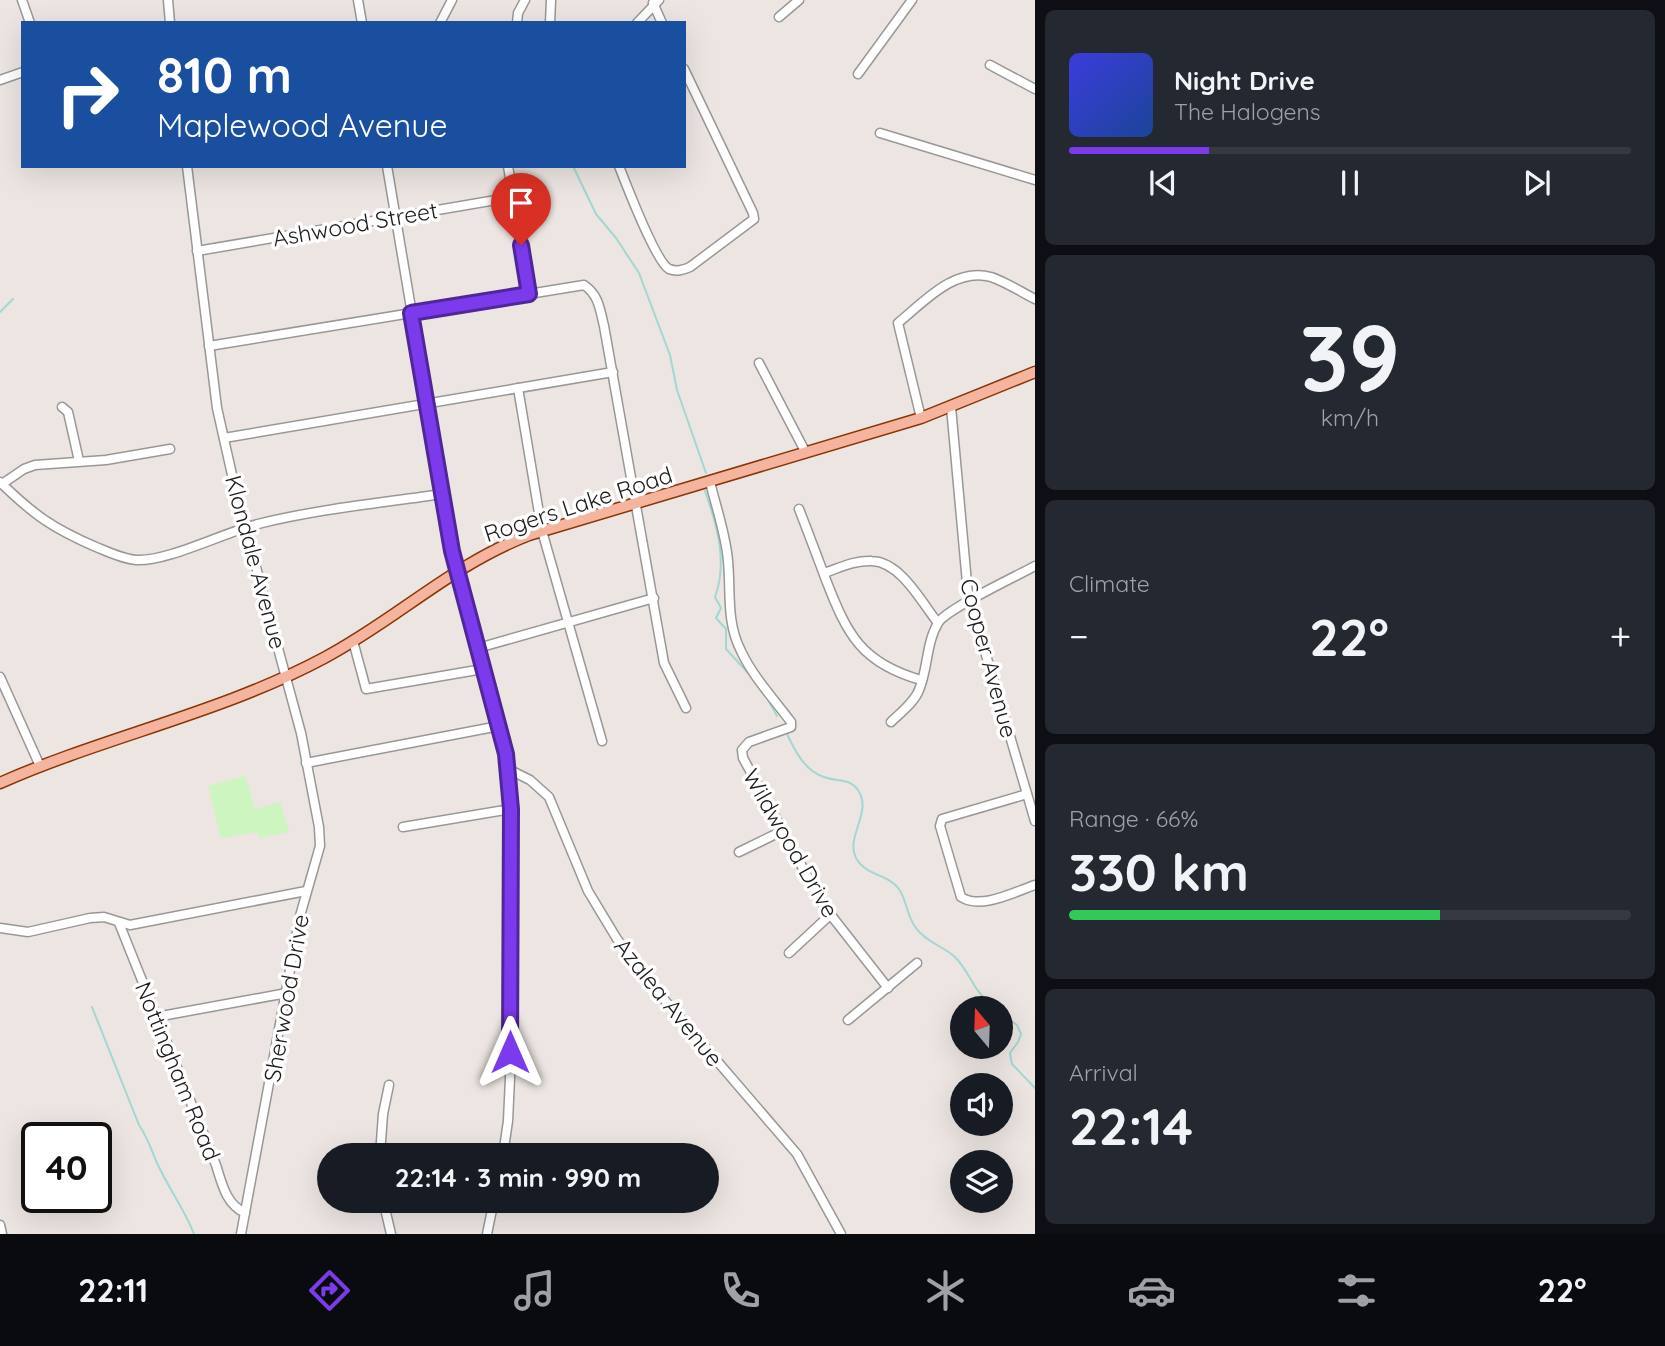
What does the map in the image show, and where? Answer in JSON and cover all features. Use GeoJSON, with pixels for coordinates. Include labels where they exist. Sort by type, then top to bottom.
{"type":"FeatureCollection","features":[{"type":"Feature","properties":{"kind":"main road","name":"Rogers Lake Road"},"geometry":{"type":"LineString","coordinates":[[0,783],[40,766],[247,694],[285,677],[353,641],[457,570],[499,547],[542,531],[921,418],[1035,372]]}},
{"type":"Feature","properties":{"kind":"street"},"geometry":{"type":"LineString","coordinates":[[22,0],[29,21]]}},
{"type":"Feature","properties":{"kind":"street"},"geometry":{"type":"LineString","coordinates":[[168,0],[170,21]]}},
{"type":"Feature","properties":{"kind":"street"},"geometry":{"type":"LineString","coordinates":[[358,0],[362,21]]}},
{"type":"Feature","properties":{"kind":"street"},"geometry":{"type":"LineString","coordinates":[[441,21],[452,0]]}},
{"type":"Feature","properties":{"kind":"street"},"geometry":{"type":"LineString","coordinates":[[518,21],[526,0]]}},
{"type":"Feature","properties":{"kind":"street"},"geometry":{"type":"LineString","coordinates":[[550,21],[551,0]]}},
{"type":"Feature","properties":{"kind":"street"},"geometry":{"type":"LineString","coordinates":[[779,17],[799,0]]}},
{"type":"Feature","properties":{"kind":"street"},"geometry":{"type":"LineString","coordinates":[[859,74],[912,0]]}},
{"type":"Feature","properties":{"kind":"street"},"geometry":{"type":"LineString","coordinates":[[639,21],[655,2]]}},
{"type":"Feature","properties":{"kind":"street"},"geometry":{"type":"LineString","coordinates":[[655,2],[661,21]]}},
{"type":"Feature","properties":{"kind":"street"},"geometry":{"type":"LineString","coordinates":[[990,65],[1035,89]]}},
{"type":"Feature","properties":{"kind":"street"},"geometry":{"type":"LineString","coordinates":[[0,80],[21,73]]}},
{"type":"Feature","properties":{"kind":"street"},"geometry":{"type":"LineString","coordinates":[[620,168],[657,253],[671,270],[680,271],[690,267],[754,219],[686,73]]}},
{"type":"Feature","properties":{"kind":"street"},"geometry":{"type":"LineString","coordinates":[[880,134],[1035,180]]}},
{"type":"Feature","properties":{"kind":"street","name":"Klondale Avenue"},"geometry":{"type":"LineString","coordinates":[[187,168],[209,346],[224,438],[245,527],[301,733],[306,763]]}},
{"type":"Feature","properties":{"kind":"street"},"geometry":{"type":"LineString","coordinates":[[387,168],[426,404],[457,570],[509,769],[510,1078],[505,1143]]}},
{"type":"Feature","properties":{"kind":"street"},"geometry":{"type":"LineString","coordinates":[[508,168],[529,294]]}},
{"type":"Feature","properties":{"kind":"street","name":"Ashwood Street"},"geometry":{"type":"LineString","coordinates":[[197,251],[514,197]]}},
{"type":"Feature","properties":{"kind":"street"},"geometry":{"type":"LineString","coordinates":[[921,418],[898,323],[948,283],[975,275],[993,278],[1035,299]]}},
{"type":"Feature","properties":{"kind":"street"},"geometry":{"type":"LineString","coordinates":[[209,346],[584,285],[594,293],[604,326],[664,663],[686,708]]}},
{"type":"Feature","properties":{"kind":"street"},"geometry":{"type":"LineString","coordinates":[[759,363],[806,453]]}},
{"type":"Feature","properties":{"kind":"street"},"geometry":{"type":"LineString","coordinates":[[224,438],[613,372]]}},
{"type":"Feature","properties":{"kind":"street"},"geometry":{"type":"LineString","coordinates":[[518,388],[542,531],[602,741]]}},
{"type":"Feature","properties":{"kind":"street"},"geometry":{"type":"LineString","coordinates":[[62,407],[68,412],[79,461]]}},
{"type":"Feature","properties":{"kind":"street","name":"Cooper Avenue"},"geometry":{"type":"LineString","coordinates":[[951,407],[964,563],[970,600],[1035,821]]}},
{"type":"Feature","properties":{"kind":"street"},"geometry":{"type":"LineString","coordinates":[[170,449],[126,457],[35,465],[1,483],[30,511],[50,525],[101,549],[133,560],[163,555],[245,527],[442,494]]}},
{"type":"Feature","properties":{"kind":"street","name":"Wildwood Drive"},"geometry":{"type":"LineString","coordinates":[[709,482],[728,560],[729,612],[734,636],[754,673],[791,722],[791,727],[749,742],[742,750],[747,768],[830,915],[888,988]]}},
{"type":"Feature","properties":{"kind":"street"},"geometry":{"type":"LineString","coordinates":[[799,509],[842,620],[854,639],[878,662],[921,680]]}},
{"type":"Feature","properties":{"kind":"street"},"geometry":{"type":"LineString","coordinates":[[824,573],[858,562],[874,561],[888,566],[900,575],[938,623]]}},
{"type":"Feature","properties":{"kind":"street"},"geometry":{"type":"LineString","coordinates":[[891,722],[919,691],[938,623],[970,600],[1035,566]]}},
{"type":"Feature","properties":{"kind":"street"},"geometry":{"type":"LineString","coordinates":[[478,648],[654,598]]}},
{"type":"Feature","properties":{"kind":"street"},"geometry":{"type":"LineString","coordinates":[[353,641],[366,689],[483,669]]}},
{"type":"Feature","properties":{"kind":"street"},"geometry":{"type":"LineString","coordinates":[[0,677],[40,766]]}},
{"type":"Feature","properties":{"kind":"street"},"geometry":{"type":"LineString","coordinates":[[306,763],[499,726]]}},
{"type":"Feature","properties":{"kind":"street","name":"Sherwood Drive"},"geometry":{"type":"LineString","coordinates":[[241,1234],[306,891],[320,846],[319,827],[306,763]]}},
{"type":"Feature","properties":{"kind":"street","name":"Azalea Avenue"},"geometry":{"type":"LineString","coordinates":[[509,769],[530,780],[549,797],[588,891],[617,939],[650,983],[797,1154],[841,1234]]}},
{"type":"Feature","properties":{"kind":"street"},"geometry":{"type":"LineString","coordinates":[[1027,794],[942,819],[940,826],[961,897],[975,903],[1035,885]]}},
{"type":"Feature","properties":{"kind":"street"},"geometry":{"type":"LineString","coordinates":[[403,827],[511,809]]}},
{"type":"Feature","properties":{"kind":"street"},"geometry":{"type":"LineString","coordinates":[[739,852],[782,831]]}},
{"type":"Feature","properties":{"kind":"street"},"geometry":{"type":"LineString","coordinates":[[0,928],[28,932],[104,917],[130,925],[306,891]]}},
{"type":"Feature","properties":{"kind":"street"},"geometry":{"type":"LineString","coordinates":[[789,953],[830,915]]}},
{"type":"Feature","properties":{"kind":"street","name":"Nottingham Road"},"geometry":{"type":"LineString","coordinates":[[119,923],[224,1191],[237,1209],[246,1213]]}},
{"type":"Feature","properties":{"kind":"street"},"geometry":{"type":"LineString","coordinates":[[848,1020],[917,963]]}},
{"type":"Feature","properties":{"kind":"street"},"geometry":{"type":"LineString","coordinates":[[156,1017],[286,993]]}},
{"type":"Feature","properties":{"kind":"street"},"geometry":{"type":"LineString","coordinates":[[381,1143],[389,1085]]}},
{"type":"Feature","properties":{"kind":"street"},"geometry":{"type":"LineString","coordinates":[[386,1213],[391,1234]]}},
{"type":"Feature","properties":{"kind":"street"},"geometry":{"type":"LineString","coordinates":[[487,1234],[492,1213]]}},
{"type":"Feature","properties":{"kind":"street"},"geometry":{"type":"LineString","coordinates":[[0,1226],[2,1234]]}},
{"type":"Feature","properties":{"kind":"green space"},"geometry":{"type":"Polygon","coordinates":[[[245,776],[255,809],[280,802],[289,832],[259,838],[257,832],[221,838],[208,786],[245,776]]]}},
{"type":"Feature","properties":{"kind":"waterway"},"geometry":{"type":"LineString","coordinates":[[574,168],[596,214],[639,273],[670,355],[677,390],[706,473]]}},
{"type":"Feature","properties":{"kind":"waterway"},"geometry":{"type":"LineString","coordinates":[[0,312],[13,299]]}},
{"type":"Feature","properties":{"kind":"waterway"},"geometry":{"type":"LineString","coordinates":[[705,491],[717,530],[721,557],[715,597],[721,608],[716,618],[726,629],[726,649],[749,674]]}},
{"type":"Feature","properties":{"kind":"waterway"},"geometry":{"type":"LineString","coordinates":[[767,698],[777,716]]}},
{"type":"Feature","properties":{"kind":"waterway"},"geometry":{"type":"LineString","coordinates":[[787,734],[797,753],[811,770],[824,777],[851,784],[858,790],[862,807],[854,842],[856,858],[865,868],[889,880],[899,889],[916,928],[955,957],[982,996]]}},
{"type":"Feature","properties":{"kind":"waterway"},"geometry":{"type":"LineString","coordinates":[[92,1007],[139,1125],[194,1234]]}},
{"type":"Feature","properties":{"kind":"waterway"},"geometry":{"type":"LineString","coordinates":[[1013,1022],[1021,1034],[1013,1049]]}},
{"type":"Feature","properties":{"kind":"waterway"},"geometry":{"type":"LineString","coordinates":[[1011,1059],[1012,1064],[1035,1088]]}},
{"type":"Feature","properties":{"kind":"route"},"geometry":{"type":"LineString","coordinates":[[510,1052],[509,769],[452,551],[411,313],[529,294],[521,245]]}}]}
